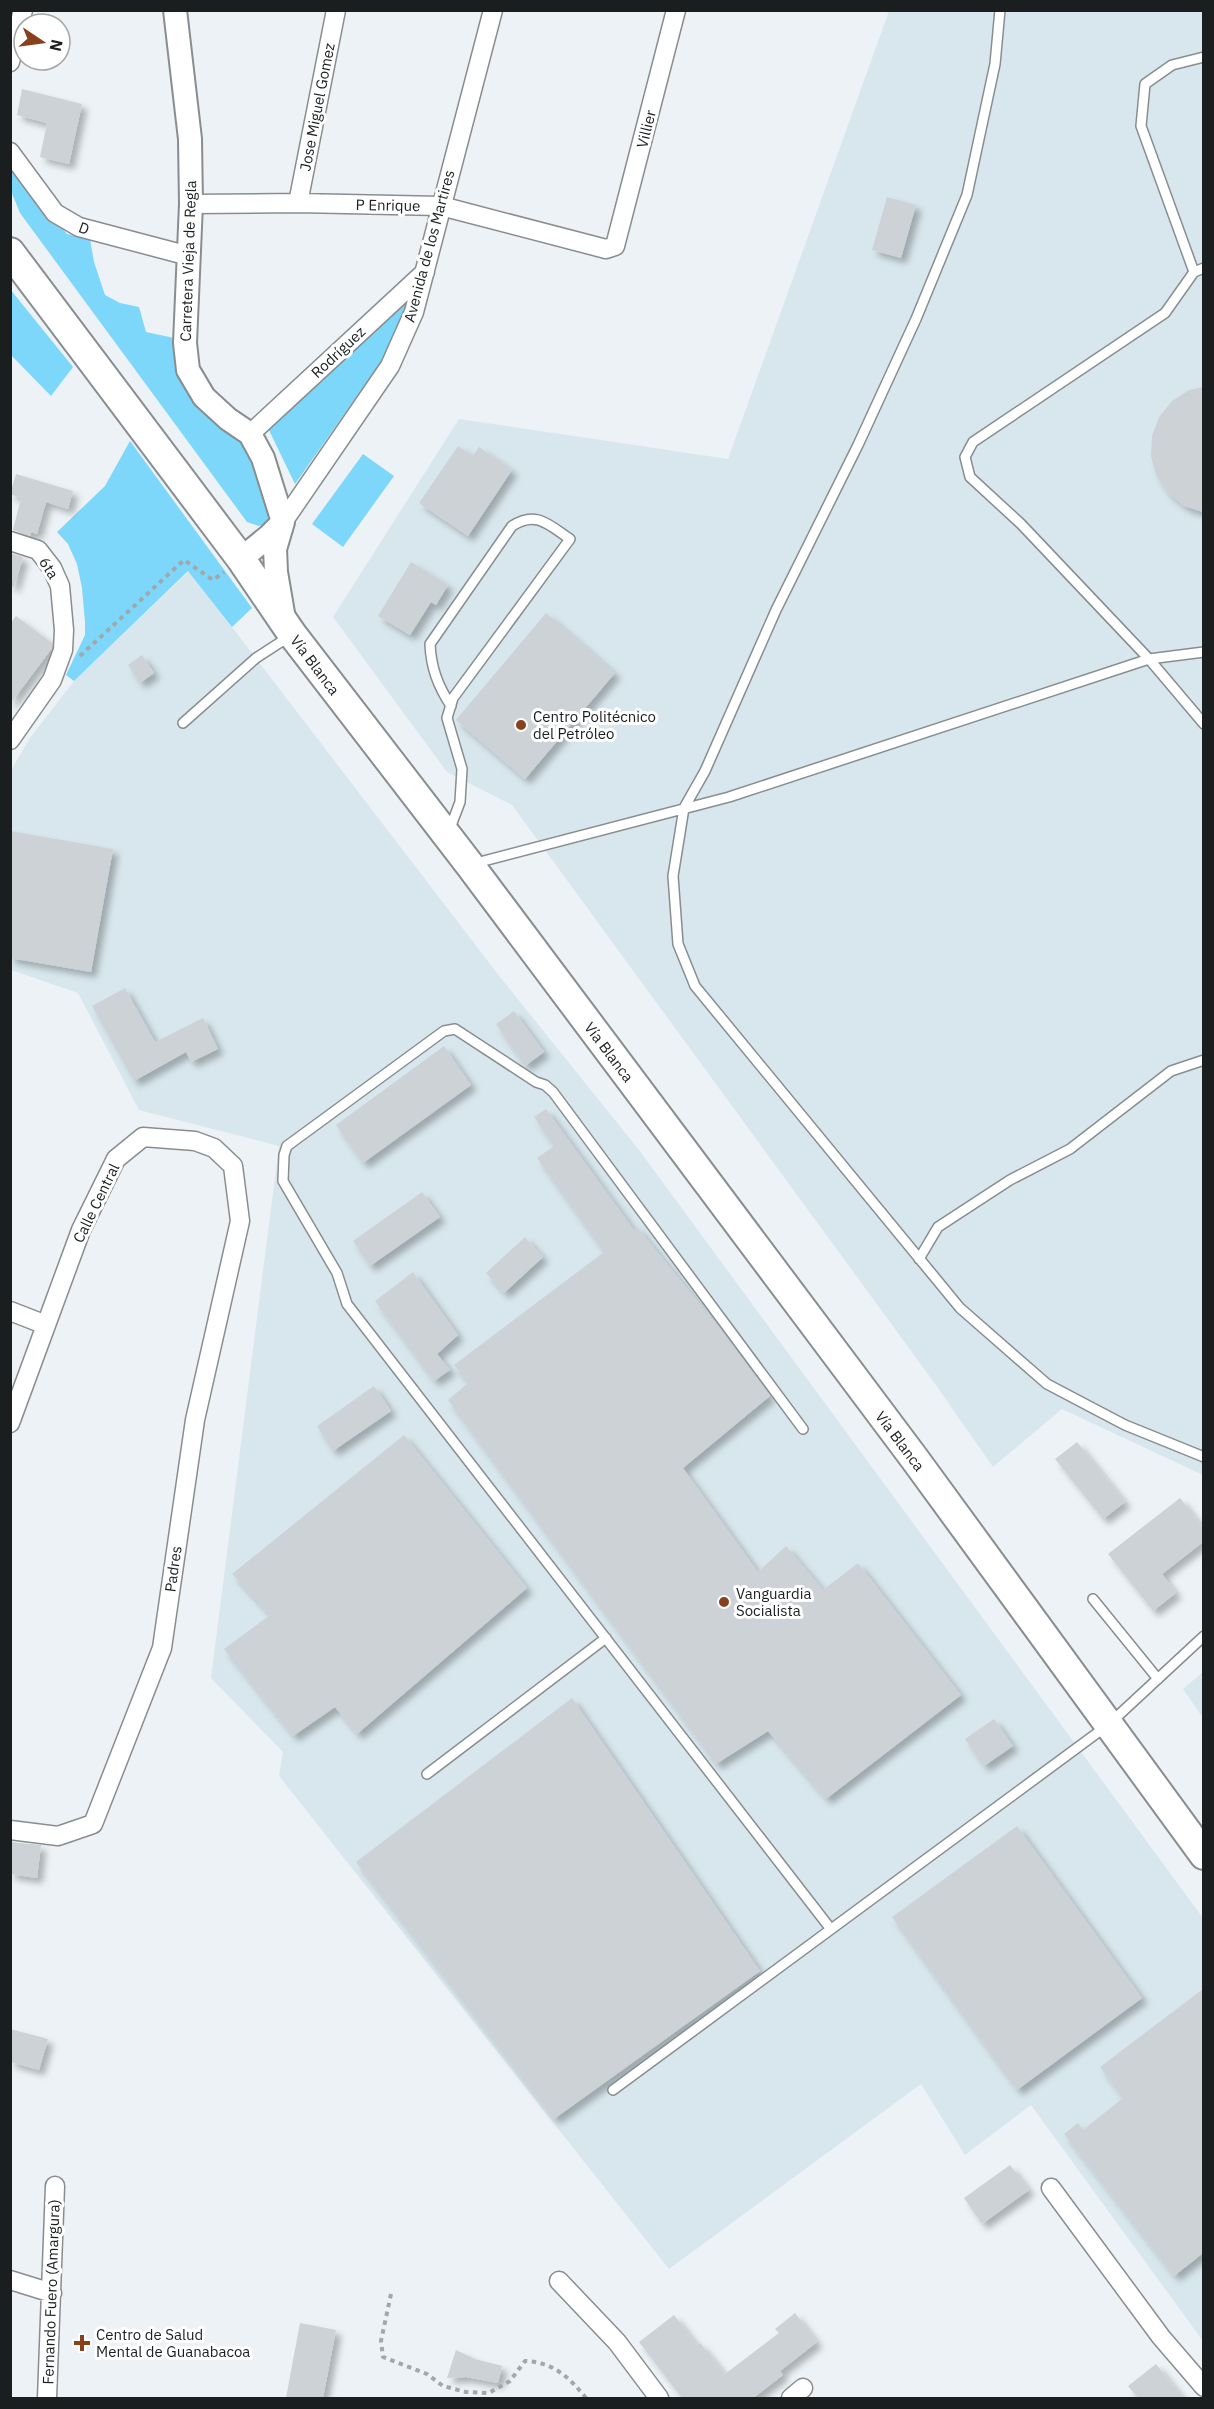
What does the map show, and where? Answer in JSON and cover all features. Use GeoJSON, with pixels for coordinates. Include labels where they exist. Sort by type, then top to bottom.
{"type":"FeatureCollection","features":[{"type":"Feature","properties":{"kind":"main road","name":"Vía Blanca"},"geometry":{"type":"LineString","coordinates":[[10,252],[241,559],[288,628],[469,864],[907,1448],[1203,1855]]}},
{"type":"Feature","properties":{"kind":"street"},"geometry":{"type":"LineString","coordinates":[[10,62],[23,10]]}},
{"type":"Feature","properties":{"kind":"street","name":"Carretera Vieja de Regla"},"geometry":{"type":"LineString","coordinates":[[175,10],[190,139],[191,204],[185,343],[189,370],[204,397],[228,419],[250,434],[263,458],[283,522]]}},
{"type":"Feature","properties":{"kind":"street","name":"Jose Miguel Gomez"},"geometry":{"type":"LineString","coordinates":[[298,203],[336,10]]}},
{"type":"Feature","properties":{"kind":"street","name":"Avenida de los Martires"},"geometry":{"type":"LineString","coordinates":[[283,522],[390,366],[414,312],[493,10]]}},
{"type":"Feature","properties":{"kind":"street","name":"Villier"},"geometry":{"type":"LineString","coordinates":[[615,246],[672,11]]}},
{"type":"Feature","properties":{"kind":"street","name":"D"},"geometry":{"type":"LineString","coordinates":[[10,152],[55,213],[79,227],[189,256]]}},
{"type":"Feature","properties":{"kind":"street","name":"P Enrique"},"geometry":{"type":"LineString","coordinates":[[191,204],[298,203],[441,206],[606,249],[615,246]]}},
{"type":"Feature","properties":{"kind":"street","name":"Rodríguez"},"geometry":{"type":"LineString","coordinates":[[250,434],[425,271]]}},
{"type":"Feature","properties":{"kind":"street"},"geometry":{"type":"LineString","coordinates":[[241,559],[283,522]]}},
{"type":"Feature","properties":{"kind":"street"},"geometry":{"type":"LineString","coordinates":[[283,522],[275,549],[276,572],[288,628]]}},
{"type":"Feature","properties":{"kind":"street","name":"6ta"},"geometry":{"type":"LineString","coordinates":[[10,541],[38,550],[52,568],[60,586],[63,614],[63,650],[52,680],[10,740]]}},
{"type":"Feature","properties":{"kind":"street","name":"Calle Central"},"geometry":{"type":"LineString","coordinates":[[10,1423],[81,1230],[116,1159],[143,1137],[195,1141],[214,1148],[233,1166],[240,1221]]}},
{"type":"Feature","properties":{"kind":"street","name":"Padres"},"geometry":{"type":"LineString","coordinates":[[10,1830],[58,1836],[93,1824],[162,1648],[195,1420],[240,1221]]}},
{"type":"Feature","properties":{"kind":"street"},"geometry":{"type":"LineString","coordinates":[[10,1311],[46,1325]]}},
{"type":"Feature","properties":{"kind":"street","name":"Fernando Fuero (Amargura)"},"geometry":{"type":"LineString","coordinates":[[47,2398],[55,2186]]}},
{"type":"Feature","properties":{"kind":"street"},"geometry":{"type":"LineString","coordinates":[[1051,2187],[1161,2337],[1203,2387]]}},
{"type":"Feature","properties":{"kind":"street"},"geometry":{"type":"LineString","coordinates":[[10,2280],[51,2294]]}},
{"type":"Feature","properties":{"kind":"street"},"geometry":{"type":"LineString","coordinates":[[559,2281],[617,2342],[659,2398]]}},
{"type":"Feature","properties":{"kind":"lane"},"geometry":{"type":"LineString","coordinates":[[1000,10],[995,64],[967,195],[916,319],[882,393],[776,610],[705,771],[684,808],[673,876],[678,944],[695,986],[960,1308],[1047,1384],[1125,1425],[1203,1457]]}},
{"type":"Feature","properties":{"kind":"lane"},"geometry":{"type":"LineString","coordinates":[[1203,57],[1172,65],[1145,84],[1141,126],[1199,270],[1166,313],[973,442],[965,457],[970,477],[1021,524],[1149,659],[1203,724]]}},
{"type":"Feature","properties":{"kind":"lane"},"geometry":{"type":"LineString","coordinates":[[447,836],[460,802],[462,769],[447,718],[451,706],[453,698],[570,539],[542,520],[524,519],[512,526],[430,644],[431,661],[438,686],[451,706]]}},
{"type":"Feature","properties":{"kind":"lane"},"geometry":{"type":"LineString","coordinates":[[183,723],[288,628]]}},
{"type":"Feature","properties":{"kind":"lane"},"geometry":{"type":"LineString","coordinates":[[469,864],[729,797],[1149,659],[1203,652]]}},
{"type":"Feature","properties":{"kind":"lane"},"geometry":{"type":"LineString","coordinates":[[804,1429],[553,1092],[455,1029],[444,1031],[287,1146],[284,1155],[283,1181],[337,1273],[347,1304],[830,1928]]}},
{"type":"Feature","properties":{"kind":"lane"},"geometry":{"type":"LineString","coordinates":[[919,1259],[938,1227],[1010,1180],[1070,1149],[1171,1071],[1203,1060]]}},
{"type":"Feature","properties":{"kind":"lane"},"geometry":{"type":"LineString","coordinates":[[1093,1599],[1158,1679]]}},
{"type":"Feature","properties":{"kind":"lane"},"geometry":{"type":"LineString","coordinates":[[613,2090],[1108,1725],[1203,1636]]}},
{"type":"Feature","properties":{"kind":"lane"},"geometry":{"type":"LineString","coordinates":[[427,1774],[606,1638]]}},
{"type":"Feature","properties":{"kind":"path"},"geometry":{"type":"LineString","coordinates":[[79,656],[184,560],[213,580]]}},
{"type":"Feature","properties":{"kind":"path"},"geometry":{"type":"LineString","coordinates":[[391,2294],[381,2341],[383,2357],[427,2374],[443,2386],[466,2392],[489,2393],[510,2381],[525,2361],[542,2361],[571,2380],[586,2398]]}},
{"type":"Feature","properties":{"kind":"shaded area"},"geometry":{"type":"Polygon","coordinates":[[[889,11],[1203,11],[1203,1475],[1062,1409],[993,1467],[933,1381],[512,805],[447,772],[333,617],[459,419],[728,459],[889,11]]]}},
{"type":"Feature","properties":{"kind":"shaded area"},"geometry":{"type":"Polygon","coordinates":[[[10,168],[67,234],[90,239],[94,262],[105,295],[120,303],[139,307],[146,332],[174,338],[233,430],[253,453],[270,512],[268,524],[259,526],[247,522],[20,213],[11,191],[10,168]]]}},
{"type":"Feature","properties":{"kind":"shaded area"},"geometry":{"type":"Polygon","coordinates":[[[10,289],[73,367],[51,396],[11,355],[10,289]]]}},
{"type":"Feature","properties":{"kind":"shaded area"},"geometry":{"type":"Polygon","coordinates":[[[415,289],[390,349],[295,484],[266,424],[415,289]]]}},
{"type":"Feature","properties":{"kind":"shaded area"},"geometry":{"type":"Polygon","coordinates":[[[130,441],[252,608],[232,627],[188,571],[74,681],[66,675],[85,635],[82,588],[77,564],[68,544],[57,532],[105,486],[130,441]]]}},
{"type":"Feature","properties":{"kind":"shaded area"},"geometry":{"type":"Polygon","coordinates":[[[363,454],[394,476],[343,547],[312,524],[363,454]]]}},
{"type":"Feature","properties":{"kind":"shaded area","name":"Vanguardia Socialista"},"geometry":{"type":"Polygon","coordinates":[[[189,571],[500,977],[639,1150],[1203,1918],[1203,2341],[1031,2105],[965,2155],[921,2084],[669,2269],[279,1776],[283,1752],[211,1678],[279,1146],[139,1110],[78,993],[11,970],[11,770],[30,738],[74,681],[189,571]]]}},
{"type":"Feature","properties":{"kind":"shaded area"},"geometry":{"type":"Polygon","coordinates":[[[1203,1672],[1203,1718],[1183,1689],[1203,1672]]]}},
{"type":"Feature","properties":{"kind":"building"},"geometry":{"type":"Polygon","coordinates":[[[22,89],[82,104],[69,164],[40,157],[47,123],[17,115],[22,89]]]}},
{"type":"Feature","properties":{"kind":"building"},"geometry":{"type":"Polygon","coordinates":[[[887,197],[916,205],[901,258],[872,250],[887,197]]]}},
{"type":"Feature","properties":{"kind":"building"},"geometry":{"type":"Polygon","coordinates":[[[1203,387],[1203,512],[1184,506],[1167,492],[1156,475],[1151,456],[1152,436],[1159,417],[1172,401],[1189,390],[1203,387]]]}},
{"type":"Feature","properties":{"kind":"building"},"geometry":{"type":"Polygon","coordinates":[[[458,446],[473,456],[479,447],[512,470],[468,536],[419,503],[458,446]]]}},
{"type":"Feature","properties":{"kind":"building"},"geometry":{"type":"Polygon","coordinates":[[[16,474],[73,491],[68,509],[46,502],[37,534],[31,532],[30,536],[13,530],[21,498],[10,494],[16,474]]]}},
{"type":"Feature","properties":{"kind":"building"},"geometry":{"type":"Polygon","coordinates":[[[10,553],[23,557],[14,587],[10,586],[10,553]]]}},
{"type":"Feature","properties":{"kind":"building"},"geometry":{"type":"Polygon","coordinates":[[[411,562],[448,585],[436,605],[431,602],[410,635],[378,616],[411,562]]]}},
{"type":"Feature","properties":{"kind":"building"},"geometry":{"type":"Polygon","coordinates":[[[546,613],[615,673],[525,779],[456,720],[546,613]]]}},
{"type":"Feature","properties":{"kind":"building"},"geometry":{"type":"Polygon","coordinates":[[[16,616],[52,643],[52,648],[10,704],[10,624],[16,616]]]}},
{"type":"Feature","properties":{"kind":"building"},"geometry":{"type":"Polygon","coordinates":[[[142,655],[154,673],[140,683],[128,665],[142,655]]]}},
{"type":"Feature","properties":{"kind":"building"},"geometry":{"type":"Polygon","coordinates":[[[10,831],[113,849],[91,972],[10,958],[10,831]]]}},
{"type":"Feature","properties":{"kind":"building"},"geometry":{"type":"Polygon","coordinates":[[[125,988],[155,1042],[203,1018],[218,1049],[191,1062],[186,1052],[134,1081],[92,1006],[125,988]]]}},
{"type":"Feature","properties":{"kind":"building"},"geometry":{"type":"Polygon","coordinates":[[[514,1011],[544,1052],[525,1066],[496,1024],[514,1011]]]}},
{"type":"Feature","properties":{"kind":"building"},"geometry":{"type":"Polygon","coordinates":[[[444,1046],[471,1085],[363,1163],[336,1125],[444,1046]]]}},
{"type":"Feature","properties":{"kind":"building"},"geometry":{"type":"Polygon","coordinates":[[[546,1109],[634,1230],[637,1227],[720,1329],[770,1396],[683,1468],[758,1572],[786,1546],[823,1590],[858,1563],[961,1695],[826,1799],[768,1731],[716,1764],[448,1400],[468,1383],[454,1365],[604,1252],[537,1158],[554,1146],[534,1117],[546,1109]]]}},
{"type":"Feature","properties":{"kind":"building"},"geometry":{"type":"Polygon","coordinates":[[[422,1192],[440,1217],[370,1266],[353,1241],[422,1192]]]}},
{"type":"Feature","properties":{"kind":"building"},"geometry":{"type":"Polygon","coordinates":[[[525,1237],[543,1257],[504,1293],[486,1273],[525,1237]]]}},
{"type":"Feature","properties":{"kind":"building"},"geometry":{"type":"Polygon","coordinates":[[[413,1272],[458,1335],[437,1354],[450,1370],[434,1381],[375,1301],[413,1272]]]}},
{"type":"Feature","properties":{"kind":"building"},"geometry":{"type":"Polygon","coordinates":[[[374,1386],[391,1411],[333,1451],[317,1426],[374,1386]]]}},
{"type":"Feature","properties":{"kind":"building"},"geometry":{"type":"Polygon","coordinates":[[[404,1435],[527,1588],[357,1734],[335,1707],[293,1736],[224,1649],[270,1615],[232,1574],[404,1435]]]}},
{"type":"Feature","properties":{"kind":"building"},"geometry":{"type":"Polygon","coordinates":[[[1077,1442],[1125,1502],[1103,1519],[1055,1459],[1077,1442]]]}},
{"type":"Feature","properties":{"kind":"building"},"geometry":{"type":"Polygon","coordinates":[[[1180,1498],[1203,1528],[1203,1542],[1162,1574],[1176,1593],[1153,1611],[1108,1554],[1180,1498]]]}},
{"type":"Feature","properties":{"kind":"building"},"geometry":{"type":"Polygon","coordinates":[[[572,1698],[760,1971],[554,2119],[356,1862],[572,1698]]]}},
{"type":"Feature","properties":{"kind":"building"},"geometry":{"type":"Polygon","coordinates":[[[994,1719],[1013,1746],[984,1766],[965,1739],[994,1719]]]}},
{"type":"Feature","properties":{"kind":"building"},"geometry":{"type":"Polygon","coordinates":[[[1017,1826],[1142,1998],[1017,2090],[892,1917],[1017,1826]]]}},
{"type":"Feature","properties":{"kind":"building"},"geometry":{"type":"Polygon","coordinates":[[[10,1842],[41,1845],[37,1878],[10,1874],[10,1842]]]}},
{"type":"Feature","properties":{"kind":"building"},"geometry":{"type":"Polygon","coordinates":[[[1203,1989],[1203,2253],[1174,2276],[1064,2134],[1078,2123],[1083,2130],[1123,2098],[1100,2067],[1203,1989]]]}},
{"type":"Feature","properties":{"kind":"building"},"geometry":{"type":"Polygon","coordinates":[[[10,2029],[48,2039],[39,2070],[10,2062],[10,2029]]]}},
{"type":"Feature","properties":{"kind":"building"},"geometry":{"type":"Polygon","coordinates":[[[1010,2165],[1029,2190],[982,2224],[964,2198],[1010,2165]]]}},
{"type":"Feature","properties":{"kind":"building"},"geometry":{"type":"Polygon","coordinates":[[[795,2313],[817,2342],[780,2371],[783,2375],[753,2398],[682,2398],[639,2342],[674,2315],[697,2345],[700,2343],[725,2374],[779,2333],[775,2329],[795,2313]]]}},
{"type":"Feature","properties":{"kind":"building"},"geometry":{"type":"Polygon","coordinates":[[[300,2323],[336,2330],[323,2398],[286,2398],[300,2323]]]}},
{"type":"Feature","properties":{"kind":"building"},"geometry":{"type":"Polygon","coordinates":[[[456,2350],[475,2359],[502,2366],[498,2383],[466,2377],[447,2378],[456,2350]]]}},
{"type":"Feature","properties":{"kind":"building"},"geometry":{"type":"Polygon","coordinates":[[[1156,2364],[1183,2398],[1138,2398],[1128,2386],[1156,2364]]]}},
{"type":"Feature","properties":{"kind":"place","name":"Centro Politécnico del Petróleo"},"geometry":{"type":"Point","coordinates":[521,725]}},
{"type":"Feature","properties":{"kind":"place","name":"Vanguardia Socialista"},"geometry":{"type":"Point","coordinates":[724,1602]}},
{"type":"Feature","properties":{"kind":"place","name":"Centro de Salud Mental de Guanabacoa"},"geometry":{"type":"Point","coordinates":[82,2343]}}]}
